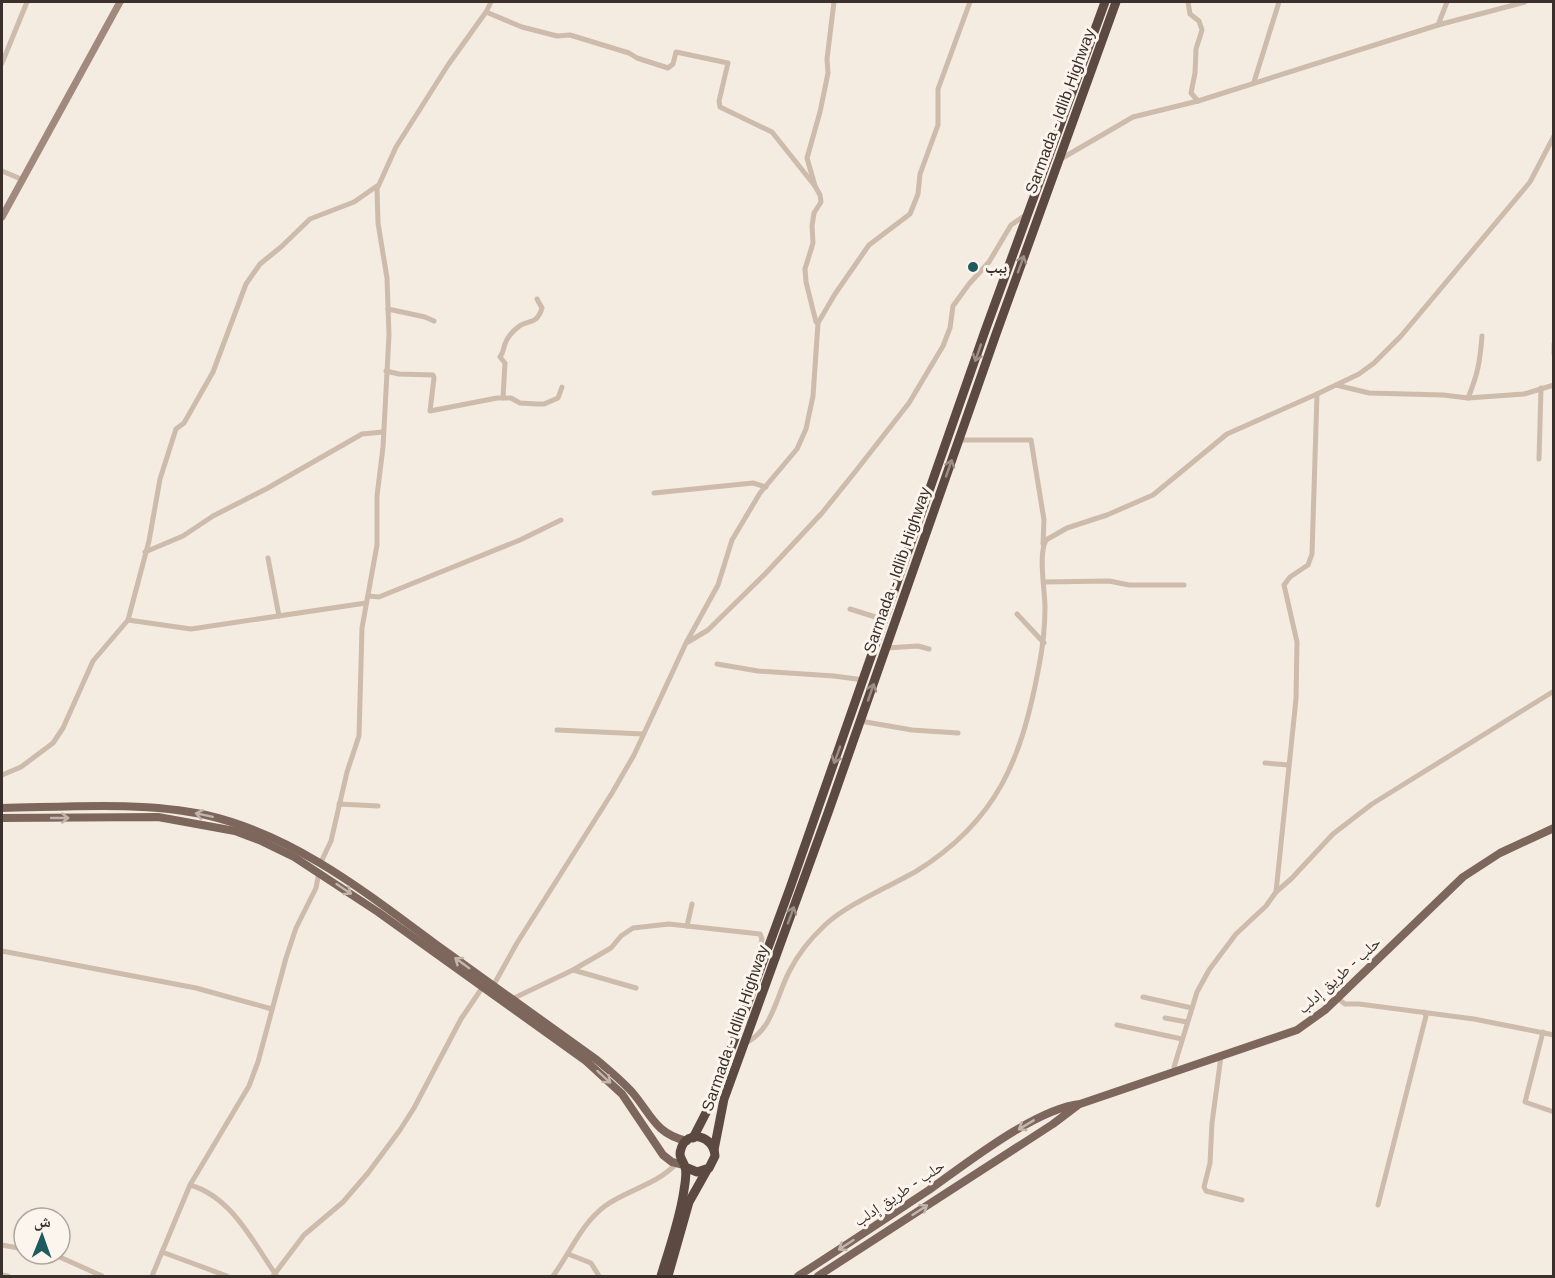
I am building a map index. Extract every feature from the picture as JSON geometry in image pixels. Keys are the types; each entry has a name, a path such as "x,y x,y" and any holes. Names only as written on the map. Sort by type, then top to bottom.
{"highway":[{"name":"Sarmada - Idlib Highway","path":"714,1150 720,1111 1058,161 1105,2"},
{"name":"Sarmada - Idlib Highway","path":"690,1139 711,1103 864,681 1028,213 1116,2"},
{"path":"985,331 996,334"},
{"path":"661,1276 682,1199 680,1152 690,1139 706,1139 714,1150 714,1160 688,1202 668,1276"},
{"path":"682,1165 697,1172 709,1168"},
{"path":"671,1264 674,1276"}],"main road":[{"path":"2,217 120,2"},
{"path":"2,808 169,809 206,815 260,832 321,862 512,999 586,1061 617,1089 663,1155 682,1165"},
{"path":"2,818 159,817 235,831 259,840 319,872 482,988 612,1072 634,1094 659,1128 672,1137 690,1139"},
{"name":"حلب - طريق إدلب","path":"798,1276 1023,1127 1058,1108 1080,1104 1297,1030 1325,1010 1463,877 1500,853 1554,828"},
{"name":"حلب - طريق إدلب","path":"818,1276 1053,1124 1080,1104"}],"street":[{"path":"2,63 27,2"},
{"path":"321,862 331,841 339,804 359,736 362,628 377,545 377,496 389,335 387,278 378,223 377,189 396,147 491,2"},
{"path":"815,186 807,158 827,79 827,52 834,2"},
{"path":"493,986 522,934 634,755 686,643 717,585 732,540 766,487 797,449 806,429 813,396 818,323 869,245 910,214 918,194 920,174 938,125 938,89 970,2"},
{"path":"1188,2 1190,14 1199,21 1202,30 1196,49 1191,93 1198,101"},
{"path":"1254,82 1279,2"},
{"path":"1438,25 1447,2"},
{"path":"1058,161 1134,117 1198,101 1438,25 1525,2"},
{"path":"486,12 522,27 557,36 570,35 668,68 673,64 676,52 728,63 719,101 720,107 772,132 820,195 821,202 814,213 813,243 806,269 806,282 818,323"},
{"path":"1043,546 1046,540 1058,532 1107,515 1153,495 1227,434 1359,374 1374,363 1401,336 1530,182 1554,136"},
{"path":"2,171 21,179"},
{"path":"2,775 21,767 52,743 63,728 93,662 128,621 154,517 160,478 176,429 183,423 213,372 246,284 260,264 310,219 354,202 379,184"},
{"path":"686,643 708,630 766,573 822,513 855,472 909,403 943,346 950,328 953,306 989,262 1011,225 1028,213"},
{"path":"503,398 505,363 500,357 505,344 519,326 535,321 539,316 542,308 537,299"},
{"path":"388,309 434,321"},
{"path":"1468,398 1480,366 1482,336"},
{"path":"1554,344 1554,354"},
{"path":"386,371 399,374 433,375 430,411 497,398 511,398 520,403 544,404 558,398 562,387"},
{"path":"1336,385 1369,393 1468,398 1524,394 1554,386"},
{"path":"1539,459 1541,388"},
{"path":"1276,892 1296,699 1297,642 1284,585 1290,577 1308,565 1312,554 1317,394"},
{"path":"145,552 183,536 213,516 266,489 362,434 383,432"},
{"path":"744,1044 757,1037 770,1021 790,969 803,949 826,924 845,910 917,870 954,845 985,811 1006,780 1019,746 1034,696 1044,644 1043,515 1031,440 958,440"},
{"path":"654,493 753,483 766,487"},
{"path":"128,621 191,629 367,600 520,540 561,520"},
{"path":"268,558 279,616"},
{"path":"1044,582 1109,581 1129,585 1184,585"},
{"path":"850,609 885,620"},
{"path":"1017,614 1044,644"},
{"path":"886,648 918,646 929,650"},
{"path":"717,664 758,671 834,676 864,681"},
{"path":"1175,1072 1174,1066 1197,992 1209,970 1230,942 1333,834 1372,804 1554,691"},
{"path":"860,721 912,730 958,734"},
{"path":"557,730 643,734"},
{"path":"1265,764 1289,765"},
{"path":"339,804 378,806"},
{"path":"152,1276 190,1185 249,1086 296,928 316,888 319,872"},
{"path":"687,926 692,904"},
{"path":"512,999 573,970 611,948 621,936 633,928 658,924 760,934 762,939 759,951 762,963"},
{"path":"2,951 196,988 273,1009"},
{"path":"573,970 636,988"},
{"path":"190,1185 208,1192 229,1208 274,1276 304,1235 343,1202 400,1130 461,1019 482,988"},
{"path":"1143,997 1192,1008"},
{"path":"1337,998 1345,1004 1424,1012 1511,1025 1554,1035"},
{"path":"1378,1204 1426,1016 1424,1012"},
{"path":"1165,1018 1187,1022"},
{"path":"1117,1025 1182,1039"},
{"path":"1543,1032 1525,1102 1554,1112"},
{"path":"1221,1056 1212,1124 1210,1163 1204,1187 1206,1191 1242,1200"},
{"path":"554,1276 583,1228 598,1211 682,1165"},
{"path":"162,1252 227,1276"},
{"path":"568,1254 591,1263 599,1276"},
{"path":"72,1263 102,1276"},
{"path":"2,1275 8,1276"}],"place":[{"name":"ببب","path":"973,267"}]}
